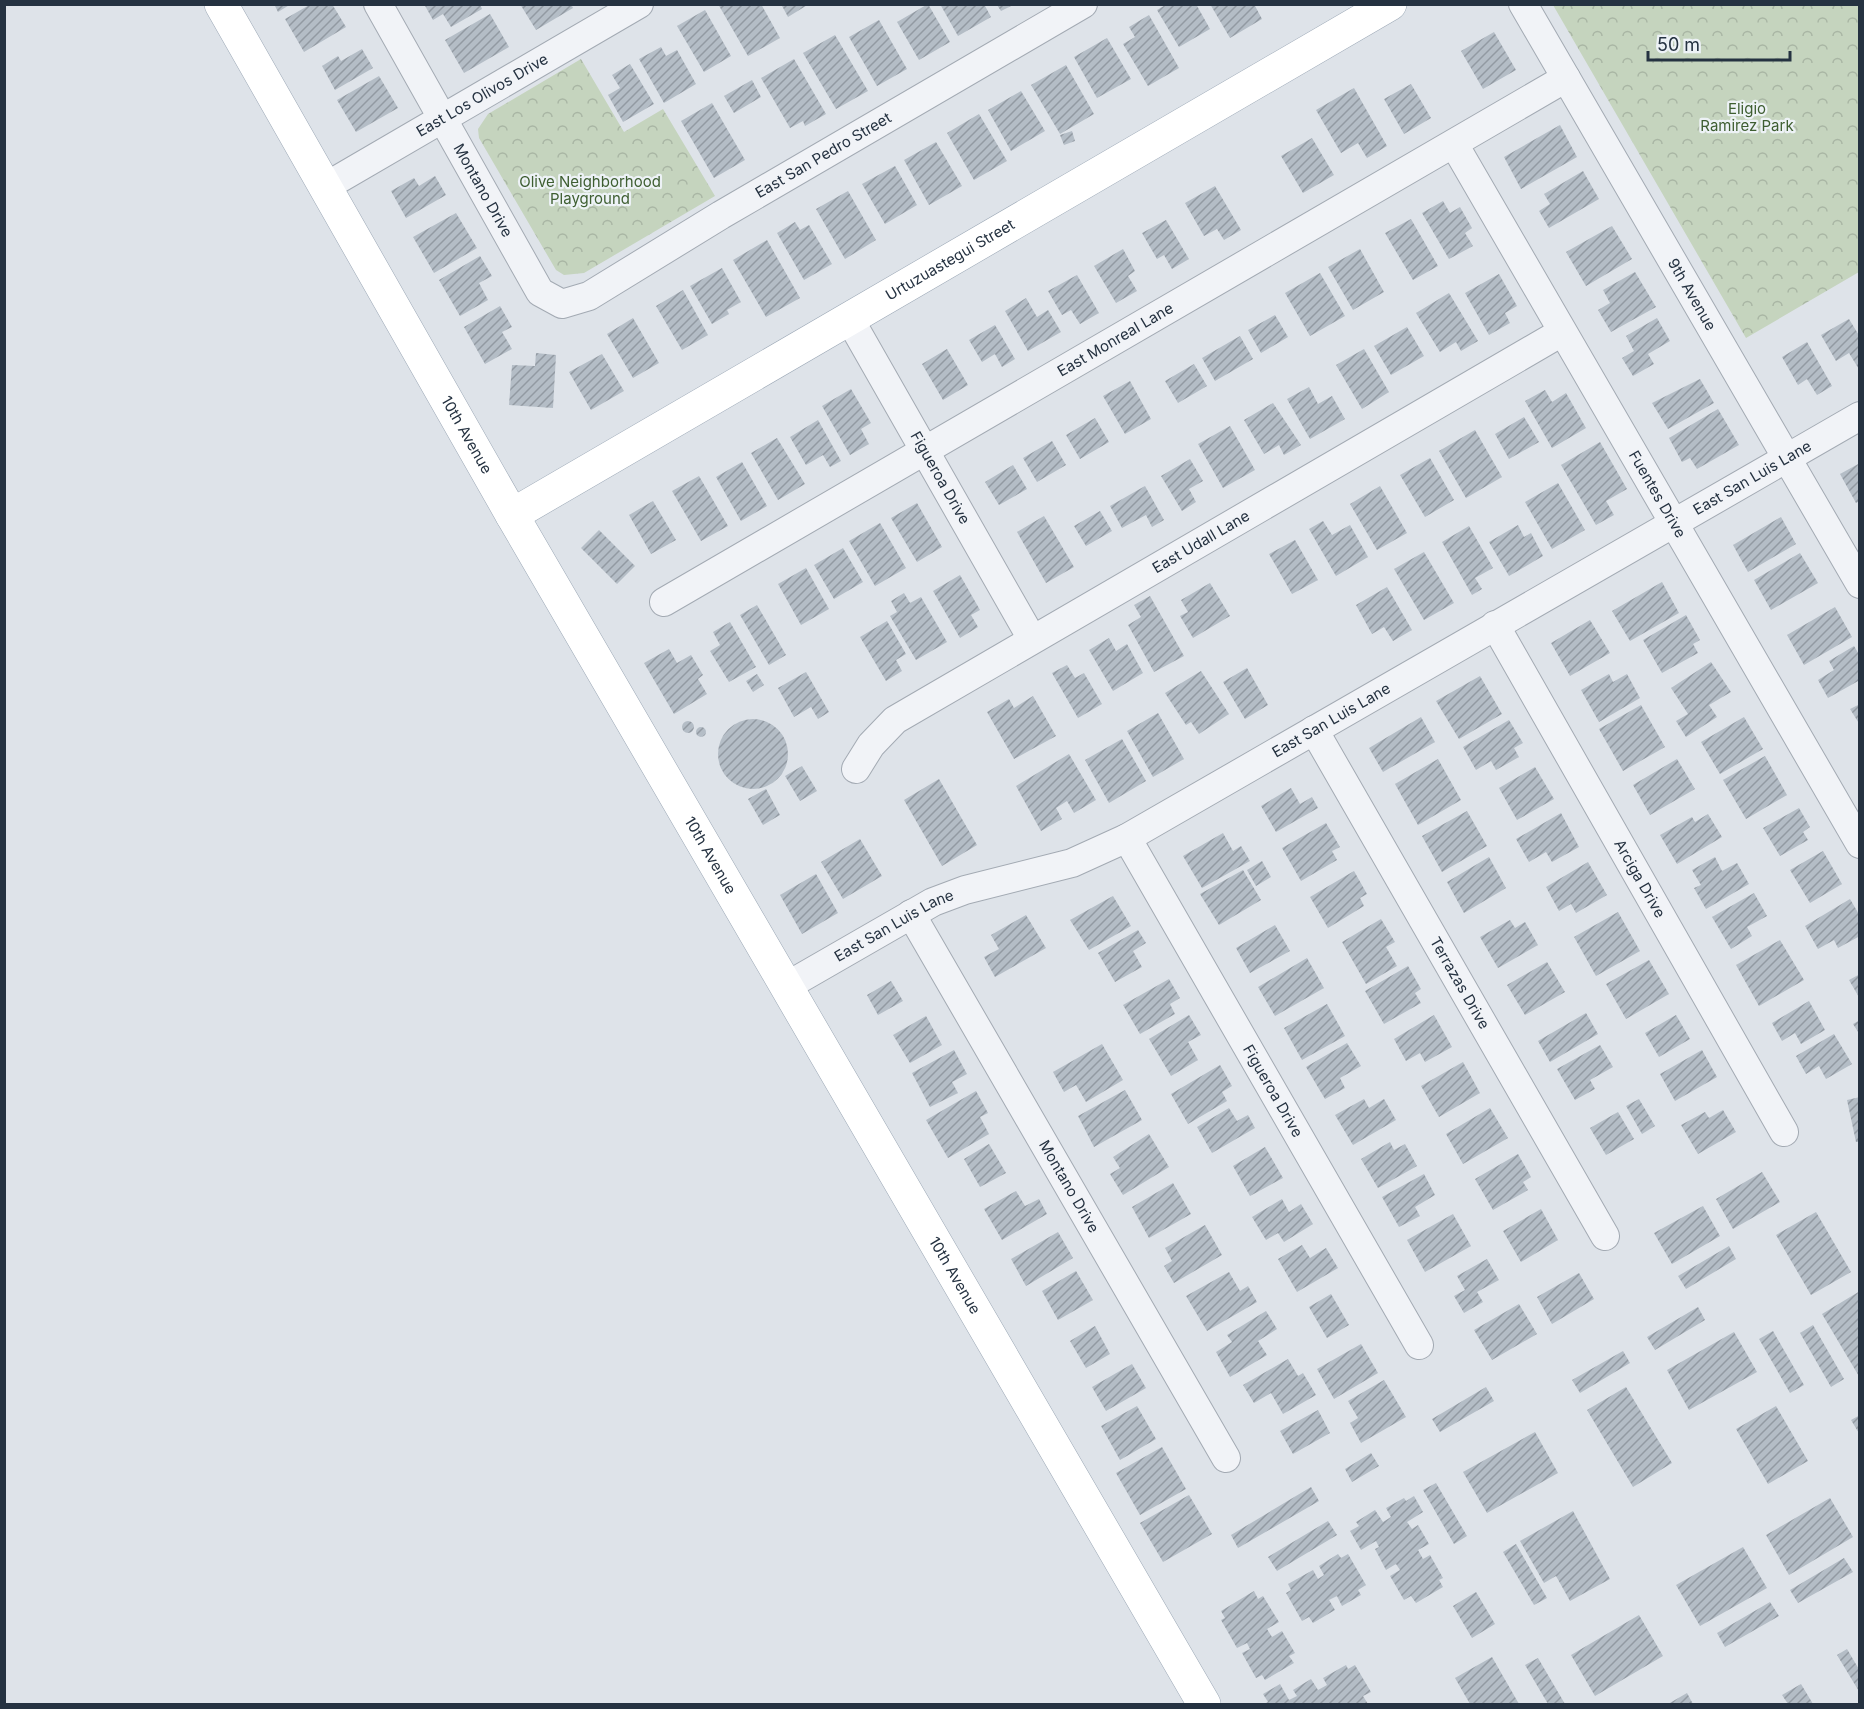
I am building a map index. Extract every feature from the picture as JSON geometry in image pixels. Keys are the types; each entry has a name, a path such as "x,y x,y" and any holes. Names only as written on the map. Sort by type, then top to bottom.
{"main road":[{"name":"10th Avenue","path":"221,4 512,515 1204,1704"},
{"name":"Urtuzuastegui Street","path":"512,515 1390,4"}],"street":[{"name":"Montano Drive","path":"378,4 540,292 562,304"},
{"name":"East San Pedro Street","path":"562,304 589,296 1083,4"},
{"name":"9th Avenue","path":"1523,4 1860,584"},
{"name":"East Los Olivos Drive","path":"325,187 632,6"},
{"name":"East Monreal Lane","path":"664,602 926,453 1566,78"},
{"name":"Fuentes Drive","path":"1454,144 1860,844"},
{"name":"Figueroa Drive","path":"849,318 1032,639"},
{"name":"East Udall Lane","path":"856,769 871,745 895,720 1562,332"},
{"name":"East San Luis Lane","path":"787,986 933,902 965,890 1072,863 1127,838 1860,416"},
{"name":"Arciga Drive","path":"1495,625 1784,1132"},
{"name":"Terrazas Drive","path":"1314,730 1605,1236"},
{"name":"Figueroa Drive","path":"1127,838 1419,1345"},
{"name":"Montano Drive","path":"911,914 1226,1458"}],"green space":[{"name":"Eligio Ramirez Park","path":"1553,5 1859,5 1859,272 1746,338"},
{"name":"Olive Neighborhood Playground","path":"581,59 624,132 663,109 715,196 584,273 564,275 556,270 479,138 478,129 488,114"}],"building":[{"path":"274,4 291,4 278,12"},
{"path":"311,4 332,4 346,27 304,52 285,19"},
{"path":"424,4 480,4 482,9 451,27 443,14 433,20"},
{"path":"520,4 571,4 573,8 536,30"},
{"path":"718,4 761,4 780,38 748,56"},
{"path":"781,4 809,4 788,17"},
{"path":"928,4 950,42 919,60 897,22"},
{"path":"940,4 984,4 991,17 958,36"},
{"path":"1167,4 1196,4 1210,29 1179,47 1157,10"},
{"path":"1210,4 1254,4 1262,19 1230,38"},
{"path":"997,5 1013,5 1001,11"},
{"path":"705,10 731,56 704,72 677,26"},
{"path":"490,14 509,47 464,73 445,40"},
{"path":"1149,15 1179,68 1148,86 1123,44 1135,37 1129,27"},
{"path":"879,20 907,69 877,86 849,37"},
{"path":"1494,32 1516,70 1483,89 1461,51"},
{"path":"835,35 868,91 836,109 803,53"},
{"path":"1107,38 1131,79 1097,98 1074,57"},
{"path":"661,47 666,56 677,50 696,84 664,103 639,59"},
{"path":"362,49 373,68 335,90 322,66 338,56 341,61"},
{"path":"794,59 826,114 805,126 803,121 790,128 761,78"},
{"path":"630,64 654,104 623,122 608,95 620,88 612,75"},
{"path":"1066,65 1094,114 1060,134 1031,85"},
{"path":"379,76 398,108 356,132 337,100"},
{"path":"752,80 761,97 734,113 724,96"},
{"path":"1411,84 1431,118 1404,134 1384,99"},
{"path":"1354,88 1387,146 1367,158 1358,143 1341,153 1316,110"},
{"path":"1021,91 1045,131 1011,151 988,110"},
{"path":"712,103 745,160 714,178 681,121"},
{"path":"979,114 1007,161 974,180 947,133"},
{"path":"1560,125 1577,157 1521,189 1504,157"},
{"path":"1072,131 1075,141 1064,145 1060,135"},
{"path":"1312,138 1334,175 1303,193 1281,156"},
{"path":"936,142 962,186 929,205 904,160"},
{"path":"895,166 917,205 885,224 862,184"},
{"path":"1583,171 1599,199 1549,228 1539,211 1550,204 1544,194"},
{"path":"435,176 446,195 406,218 391,191 414,178 419,186"},
{"path":"1215,186 1241,230 1224,240 1217,229 1204,236 1185,203"},
{"path":"848,191 876,240 845,259 816,209"},
{"path":"1443,201 1450,213 1460,207 1472,228 1465,233 1473,246 1449,259 1422,213"},
{"path":"456,213 477,248 434,273 413,237"},
{"path":"1411,219 1438,266 1413,280 1385,233"},
{"path":"1166,220 1189,259 1172,269 1164,255 1157,259 1142,233"},
{"path":"795,222 800,230 809,225 832,264 804,280 777,233"},
{"path":"1612,226 1632,259 1586,286 1566,252"},
{"path":"767,240 800,298 766,317 733,260"},
{"path":"1123,249 1135,271 1128,276 1137,291 1116,303 1094,266"},
{"path":"1360,249 1384,292 1353,310 1328,267"},
{"path":"480,256 492,276 479,283 488,300 460,316 439,280"},
{"path":"722,268 741,302 727,310 729,314 712,324 690,286"},
{"path":"1635,272 1656,307 1611,332 1598,310 1610,303 1603,290"},
{"path":"1320,273 1345,316 1310,336 1285,293"},
{"path":"1499,274 1517,306 1505,313 1510,323 1489,335 1465,293"},
{"path":"1077,275 1099,313 1080,324 1071,310 1062,315 1048,291"},
{"path":"683,290 708,335 682,350 656,306"},
{"path":"1449,293 1478,341 1461,351 1456,342 1440,352 1416,313"},
{"path":"1026,298 1037,317 1048,310 1061,332 1028,351 1005,311"},
{"path":"500,306 512,327 502,332 512,349 485,364 464,327"},
{"path":"1275,315 1288,337 1261,353 1248,330"},
{"path":"633,318 659,363 633,378 607,334"},
{"path":"1657,318 1670,341 1648,354 1654,364 1633,376 1622,358 1634,351 1626,336"},
{"path":"1849,319 1860,337 1860,371 1849,353 1836,361 1821,335"},
{"path":"995,325 1015,359 1002,367 995,354 982,362 969,340"},
{"path":"1407,327 1424,356 1391,375 1374,346"},
{"path":"1240,336 1253,359 1215,381 1202,358"},
{"path":"1807,342 1832,386 1817,395 1807,379 1798,385 1782,357"},
{"path":"947,349 968,385 943,400 922,364"},
{"path":"1364,349 1389,392 1362,409 1336,365"},
{"path":"536,353 556,355 553,408 509,405 512,365 535,366"},
{"path":"602,354 624,391 591,410 569,372"},
{"path":"1194,364 1207,386 1178,403 1165,381"},
{"path":"1700,379 1714,403 1668,429 1652,403"},
{"path":"1130,381 1151,419 1125,434 1103,396"},
{"path":"1309,387 1318,404 1332,396 1345,419 1310,439 1287,399"},
{"path":"851,389 871,423 861,429 869,444 850,455 822,406"},
{"path":"1545,390 1552,402 1566,393 1586,428 1552,448 1525,401"},
{"path":"1273,403 1301,445 1284,455 1279,445 1264,454 1244,420"},
{"path":"1718,409 1739,445 1697,469 1690,458 1682,462 1669,438"},
{"path":"1524,417 1539,442 1509,459 1495,434"},
{"path":"1095,418 1109,442 1080,459 1066,435"},
{"path":"818,420 841,461 830,467 823,455 806,465 790,437"},
{"path":"1230,426 1255,470 1223,488 1198,444"},
{"path":"1475,430 1502,477 1466,498 1439,451"},
{"path":"777,438 805,484 778,500 751,453"},
{"path":"1052,441 1066,465 1037,482 1023,458"},
{"path":"1600,442 1627,489 1606,501 1614,515 1596,525 1561,465"},
{"path":"1430,458 1454,500 1425,517 1400,475"},
{"path":"1190,459 1203,481 1189,489 1196,502 1182,511 1161,476"},
{"path":"742,462 767,506 741,521 716,477"},
{"path":"1860,463 1860,501 1856,503 1840,474"},
{"path":"1013,465 1027,489 999,505 985,482"},
{"path":"699,476 728,526 701,541 672,491"},
{"path":"1558,483 1585,530 1552,549 1525,502"},
{"path":"1145,486 1164,520 1152,527 1146,515 1122,528 1110,506"},
{"path":"1380,486 1407,533 1377,550 1350,504"},
{"path":"653,501 676,540 651,554 629,515"},
{"path":"917,503 942,547 917,562 891,518"},
{"path":"1100,511 1112,531 1086,546 1074,526"},
{"path":"1044,516 1074,567 1046,583 1017,532"},
{"path":"1781,517 1796,544 1748,572 1733,545"},
{"path":"1323,521 1332,535 1350,525 1368,557 1336,576 1309,529"},
{"path":"880,523 906,568 875,586 849,541"},
{"path":"1518,525 1524,537 1531,533 1543,556 1509,576 1489,542"},
{"path":"1469,526 1493,568 1475,578 1482,589 1472,595 1442,542"},
{"path":"599,530 635,566 617,584 581,548"},
{"path":"1295,540 1318,580 1292,594 1269,554"},
{"path":"843,548 863,582 834,599 814,565"},
{"path":"1424,552 1454,603 1424,620 1394,569"},
{"path":"1800,553 1818,583 1771,610 1754,580"},
{"path":"806,568 829,609 801,625 778,584"},
{"path":"960,575 980,610 971,615 978,627 960,638 933,591"},
{"path":"1662,582 1679,613 1630,641 1612,611"},
{"path":"1210,583 1230,616 1193,638 1180,616 1188,612 1181,600"},
{"path":"1387,587 1412,630 1393,641 1384,627 1372,634 1356,605"},
{"path":"904,593 910,603 921,597 947,642 916,660 890,616 897,612 891,601"},
{"path":"1150,596 1184,656 1154,672 1128,625 1141,617 1134,605"},
{"path":"757,605 786,655 769,665 740,615"},
{"path":"1835,607 1852,637 1804,665 1787,635"},
{"path":"1686,615 1700,640 1693,644 1698,653 1662,673 1643,640"},
{"path":"1590,620 1610,653 1570,676 1551,643"},
{"path":"887,621 906,654 896,660 902,671 886,681 860,637"},
{"path":"730,622 756,667 729,682 710,651 720,645 713,632"},
{"path":"1109,638 1116,651 1127,644 1143,673 1113,691 1089,650"},
{"path":"1854,646 1860,656 1860,680 1828,698 1818,680 1834,670 1829,661"},
{"path":"669,649 677,663 691,655 703,675 698,679 707,694 674,714 644,663"},
{"path":"1711,662 1731,692 1709,705 1717,717 1686,737 1676,721 1688,714 1671,688"},
{"path":"1067,665 1075,678 1084,673 1102,704 1078,718 1052,673"},
{"path":"1247,668 1268,705 1245,719 1223,682"},
{"path":"1201,671 1229,714 1199,734 1191,722 1186,725 1165,693"},
{"path":"806,672 829,712 818,719 811,707 794,717 778,688"},
{"path":"757,674 764,685 753,692 746,681"},
{"path":"1609,674 1613,682 1627,674 1640,698 1599,722 1581,690"},
{"path":"1480,676 1502,714 1459,739 1436,701"},
{"path":"1033,696 1056,736 1014,759 987,712 1009,699 1014,708"},
{"path":"1860,704 1860,725 1850,709"},
{"path":"1641,705 1665,747 1623,771 1599,729"},
{"path":"1158,713 1184,759 1153,777 1127,731"},
{"path":"1421,717 1435,742 1383,772 1369,748"},
{"path":"1744,717 1763,749 1720,774 1701,742"},
{"path":"753,719 772,725 782,735 788,754 782,773 772,783 753,789 734,783 724,773 718,754 724,735 734,725"},
{"path":"1509,720 1523,743 1514,748 1519,757 1496,770 1491,761 1476,770 1463,747"},
{"path":"690,721 693,722 693,732 686,733 683,732 682,725 683,722"},
{"path":"701,727 706,732 701,737 696,732"},
{"path":"1122,739 1146,781 1109,803 1085,760"},
{"path":"1069,754 1096,800 1074,813 1067,801 1056,808 1062,819 1041,831 1016,786"},
{"path":"1765,756 1787,795 1746,819 1723,780"},
{"path":"1438,759 1461,800 1418,825 1395,784"},
{"path":"1677,759 1695,789 1650,815 1633,785"},
{"path":"802,766 817,791 800,801 785,776"},
{"path":"1535,767 1554,799 1517,820 1499,788"},
{"path":"939,779 977,845 942,866 904,800"},
{"path":"1291,788 1300,804 1312,797 1318,808 1276,832 1261,806"},
{"path":"766,789 780,815 763,825 748,799"},
{"path":"1799,808 1810,827 1803,832 1808,840 1780,856 1763,828"},
{"path":"1467,811 1487,846 1442,872 1422,836"},
{"path":"1561,813 1579,847 1552,862 1546,852 1529,862 1516,839"},
{"path":"1708,814 1722,837 1677,864 1660,835 1692,817 1695,822"},
{"path":"1326,823 1340,847 1332,851 1337,860 1301,881 1282,848"},
{"path":"1223,833 1233,851 1241,846 1250,861 1202,888 1183,856"},
{"path":"860,839 882,876 843,899 821,862"},
{"path":"1823,851 1842,884 1810,903 1790,870"},
{"path":"1489,857 1506,888 1464,913 1447,882"},
{"path":"1715,857 1722,871 1737,863 1749,884 1706,909 1694,888 1701,885 1692,870"},
{"path":"1262,861 1271,877 1256,886 1247,870"},
{"path":"1588,862 1607,895 1576,913 1571,904 1559,911 1546,887"},
{"path":"1243,870 1261,900 1219,925 1200,894"},
{"path":"1354,871 1367,894 1360,898 1364,906 1328,928 1310,897"},
{"path":"816,874 838,913 802,934 780,895"},
{"path":"1754,893 1767,916 1747,927 1752,936 1731,949 1712,917"},
{"path":"1113,896 1131,926 1089,950 1070,920"},
{"path":"1850,899 1860,916 1860,936 1838,948 1834,940 1818,949 1805,926"},
{"path":"1618,912 1640,951 1596,976 1574,937"},
{"path":"1026,915 1046,948 995,977 984,957 999,949 991,935"},
{"path":"1381,919 1395,942 1386,947 1397,966 1366,984 1342,942"},
{"path":"1510,920 1515,928 1525,922 1538,945 1498,968 1480,937"},
{"path":"1275,925 1290,951 1250,973 1236,948"},
{"path":"1138,930 1146,943 1133,951 1142,967 1115,982 1098,953"},
{"path":"1780,940 1804,980 1759,1006 1736,965"},
{"path":"1307,958 1324,988 1275,1016 1258,987"},
{"path":"1649,960 1669,994 1626,1019 1606,984"},
{"path":"1547,962 1565,992 1525,1015 1507,985"},
{"path":"1408,966 1421,989 1415,993 1421,1003 1384,1024 1365,991"},
{"path":"1860,974 1860,999 1849,980"},
{"path":"1169,979 1180,998 1170,1004 1175,1014 1140,1034 1123,1005"},
{"path":"891,981 903,1001 878,1015 867,995"},
{"path":"1809,1001 1825,1030 1801,1044 1795,1033 1782,1041 1772,1023"},
{"path":"1327,1004 1345,1036 1302,1060 1284,1028"},
{"path":"1586,1013 1598,1034 1550,1062 1538,1041"},
{"path":"1189,1015 1201,1035 1188,1042 1198,1060 1171,1076 1149,1039"},
{"path":"1434,1015 1452,1047 1425,1062 1420,1053 1406,1061 1394,1039"},
{"path":"1676,1015 1690,1039 1659,1057 1645,1033"},
{"path":"926,1016 942,1045 910,1063 893,1035"},
{"path":"1860,1020 1860,1035 1853,1024"},
{"path":"1834,1034 1852,1064 1826,1079 1819,1066 1806,1074 1796,1056"},
{"path":"1347,1043 1361,1066 1340,1078 1345,1088 1325,1099 1306,1067"},
{"path":"1102,1044 1123,1080 1086,1102 1076,1085 1064,1092 1053,1072"},
{"path":"1600,1045 1613,1067 1590,1080 1595,1089 1575,1100 1557,1069"},
{"path":"954,1050 967,1074 952,1082 958,1093 930,1107 912,1073"},
{"path":"1702,1050 1717,1077 1675,1101 1660,1074"},
{"path":"1463,1062 1480,1093 1439,1117 1421,1086"},
{"path":"1220,1065 1232,1086 1222,1092 1227,1101 1188,1124 1171,1094"},
{"path":"1125,1090 1142,1120 1094,1147 1078,1116"},
{"path":"976,1091 988,1113 980,1117 989,1134 948,1158 926,1120"},
{"path":"1860,1097 1860,1142 1856,1142 1847,1100"},
{"path":"1364,1099 1369,1108 1384,1099 1396,1120 1353,1145 1335,1115"},
{"path":"1639,1099 1655,1126 1642,1134 1626,1106"},
{"path":"1229,1108 1237,1121 1248,1115 1255,1128 1212,1153 1197,1127"},
{"path":"1490,1108 1508,1138 1463,1164 1446,1134"},
{"path":"1723,1110 1736,1132 1698,1154 1681,1125 1705,1112 1709,1118"},
{"path":"1618,1112 1634,1139 1606,1155 1590,1128"},
{"path":"1149,1134 1169,1167 1123,1195 1110,1174 1120,1168 1113,1157"},
{"path":"1390,1142 1394,1150 1405,1144 1417,1166 1378,1188 1361,1159"},
{"path":"989,1144 1006,1173 980,1187 964,1159"},
{"path":"1265,1147 1283,1178 1250,1196 1233,1166"},
{"path":"1518,1154 1531,1177 1523,1182 1528,1190 1493,1210 1475,1179"},
{"path":"1762,1172 1780,1202 1733,1229 1716,1199"},
{"path":"1424,1174 1435,1195 1415,1207 1420,1216 1399,1227 1382,1197"},
{"path":"1173,1183 1191,1214 1149,1238 1132,1207"},
{"path":"1016,1191 1025,1206 1039,1199 1047,1214 1002,1240 984,1209"},
{"path":"1282,1199 1289,1212 1301,1204 1313,1224 1284,1242 1278,1233 1266,1240 1252,1217"},
{"path":"1703,1206 1720,1236 1672,1264 1654,1233"},
{"path":"1541,1209 1558,1240 1521,1262 1503,1231"},
{"path":"1816,1212 1851,1272 1811,1295 1776,1235"},
{"path":"1453,1214 1471,1246 1425,1272 1407,1240"},
{"path":"1205,1225 1222,1255 1174,1283 1164,1266 1172,1261 1165,1248"},
{"path":"1058,1232 1073,1258 1026,1286 1011,1259"},
{"path":"1302,1245 1310,1258 1326,1248 1338,1268 1297,1292 1278,1259"},
{"path":"1729,1246 1736,1259 1686,1289 1678,1276"},
{"path":"1487,1259 1499,1280 1477,1292 1483,1302 1464,1313 1454,1296 1465,1290 1457,1276"},
{"path":"1076,1271 1093,1300 1058,1320 1042,1291"},
{"path":"1229,1272 1240,1291 1248,1286 1257,1302 1207,1331 1186,1296"},
{"path":"1579,1273 1594,1299 1552,1324 1537,1297"},
{"path":"1860,1291 1860,1378 1822,1314"},
{"path":"1331,1294 1349,1325 1327,1338 1309,1307"},
{"path":"1519,1304 1537,1334 1492,1360 1474,1330"},
{"path":"1698,1307 1705,1320 1655,1350 1647,1337"},
{"path":"1266,1311 1277,1329 1258,1341 1267,1355 1230,1377 1216,1352 1232,1342 1227,1335"},
{"path":"1813,1325 1844,1379 1831,1387 1800,1333"},
{"path":"1095,1326 1110,1354 1086,1368 1070,1341"},
{"path":"1773,1331 1804,1385 1790,1393 1759,1339"},
{"path":"1734,1332 1757,1372 1689,1410 1667,1370"},
{"path":"1361,1344 1378,1373 1334,1399 1317,1369"},
{"path":"1623,1351 1630,1363 1580,1393 1572,1380"},
{"path":"1288,1359 1298,1376 1303,1373 1316,1395 1283,1414 1271,1393 1254,1403 1243,1385"},
{"path":"1132,1364 1146,1388 1106,1411 1092,1387"},
{"path":"1384,1380 1406,1417 1361,1443 1350,1423 1358,1418 1348,1401"},
{"path":"1486,1387 1494,1401 1440,1432 1432,1419"},
{"path":"1626,1387 1672,1463 1633,1487 1587,1410"},
{"path":"1137,1406 1156,1439 1120,1460 1101,1426"},
{"path":"1776,1406 1808,1461 1768,1484 1736,1429"},
{"path":"1318,1410 1330,1433 1293,1454 1280,1431"},
{"path":"1860,1415 1860,1435 1851,1420"},
{"path":"1535,1432 1558,1473 1487,1513 1463,1472"},
{"path":"1162,1447 1186,1489 1140,1515 1116,1473"},
{"path":"1371,1453 1379,1466 1352,1482 1345,1469"},
{"path":"1436,1483 1467,1536 1454,1544 1423,1490"},
{"path":"1311,1487 1319,1501 1238,1548 1231,1535"},
{"path":"1189,1495 1212,1534 1163,1562 1140,1523"},
{"path":"1414,1496 1423,1512 1407,1522 1412,1529 1418,1525 1429,1544 1418,1550 1423,1559 1430,1555 1443,1578 1439,1580 1443,1587 1416,1603 1411,1596 1404,1600 1390,1576 1400,1570 1396,1564 1386,1570 1375,1549 1379,1547 1376,1541 1361,1550 1350,1531 1359,1526 1356,1522 1375,1510 1383,1522 1391,1517 1386,1508 1404,1498 1406,1501"},
{"path":"1830,1498 1853,1537 1789,1575 1766,1535"},
{"path":"1573,1511 1610,1579 1570,1601 1556,1576 1544,1583 1520,1541"},
{"path":"1328,1521 1337,1535 1277,1571 1268,1557"},
{"path":"1516,1544 1547,1598 1534,1605 1503,1552"},
{"path":"1743,1547 1767,1588 1700,1626 1676,1585"},
{"path":"1338,1554 1341,1558 1348,1554 1366,1585 1358,1590 1361,1595 1342,1606 1337,1596 1329,1600 1335,1610 1313,1623 1309,1617 1302,1621 1286,1593 1291,1590 1288,1584 1313,1570 1318,1579 1324,1575 1319,1566"},
{"path":"1844,1558 1853,1572 1798,1603 1790,1590"},
{"path":"1254,1591 1258,1599 1263,1596 1279,1622 1267,1629 1272,1637 1282,1631 1295,1653 1289,1656 1294,1663 1265,1680 1262,1675 1256,1678 1242,1653 1250,1649 1247,1643 1237,1648 1221,1620 1225,1618 1221,1611"},
{"path":"1476,1592 1495,1624 1472,1638 1453,1606"},
{"path":"1770,1602 1779,1616 1725,1647 1717,1633"},
{"path":"1639,1615 1663,1656 1595,1696 1571,1655"},
{"path":"1847,1649 1860,1671 1860,1693 1837,1655"},
{"path":"1492,1657 1519,1704 1470,1704 1455,1678"},
{"path":"1538,1658 1565,1704 1548,1704 1525,1665"},
{"path":"1346,1665 1348,1669 1355,1665 1371,1692 1363,1696 1368,1704 1264,1704 1268,1702 1263,1694 1280,1684 1289,1700 1297,1696 1293,1690 1311,1679 1318,1690 1327,1685 1323,1678"},
{"path":"1801,1684 1813,1704 1788,1704 1782,1695"},
{"path":"1687,1693 1693,1704 1668,1704"}]}
